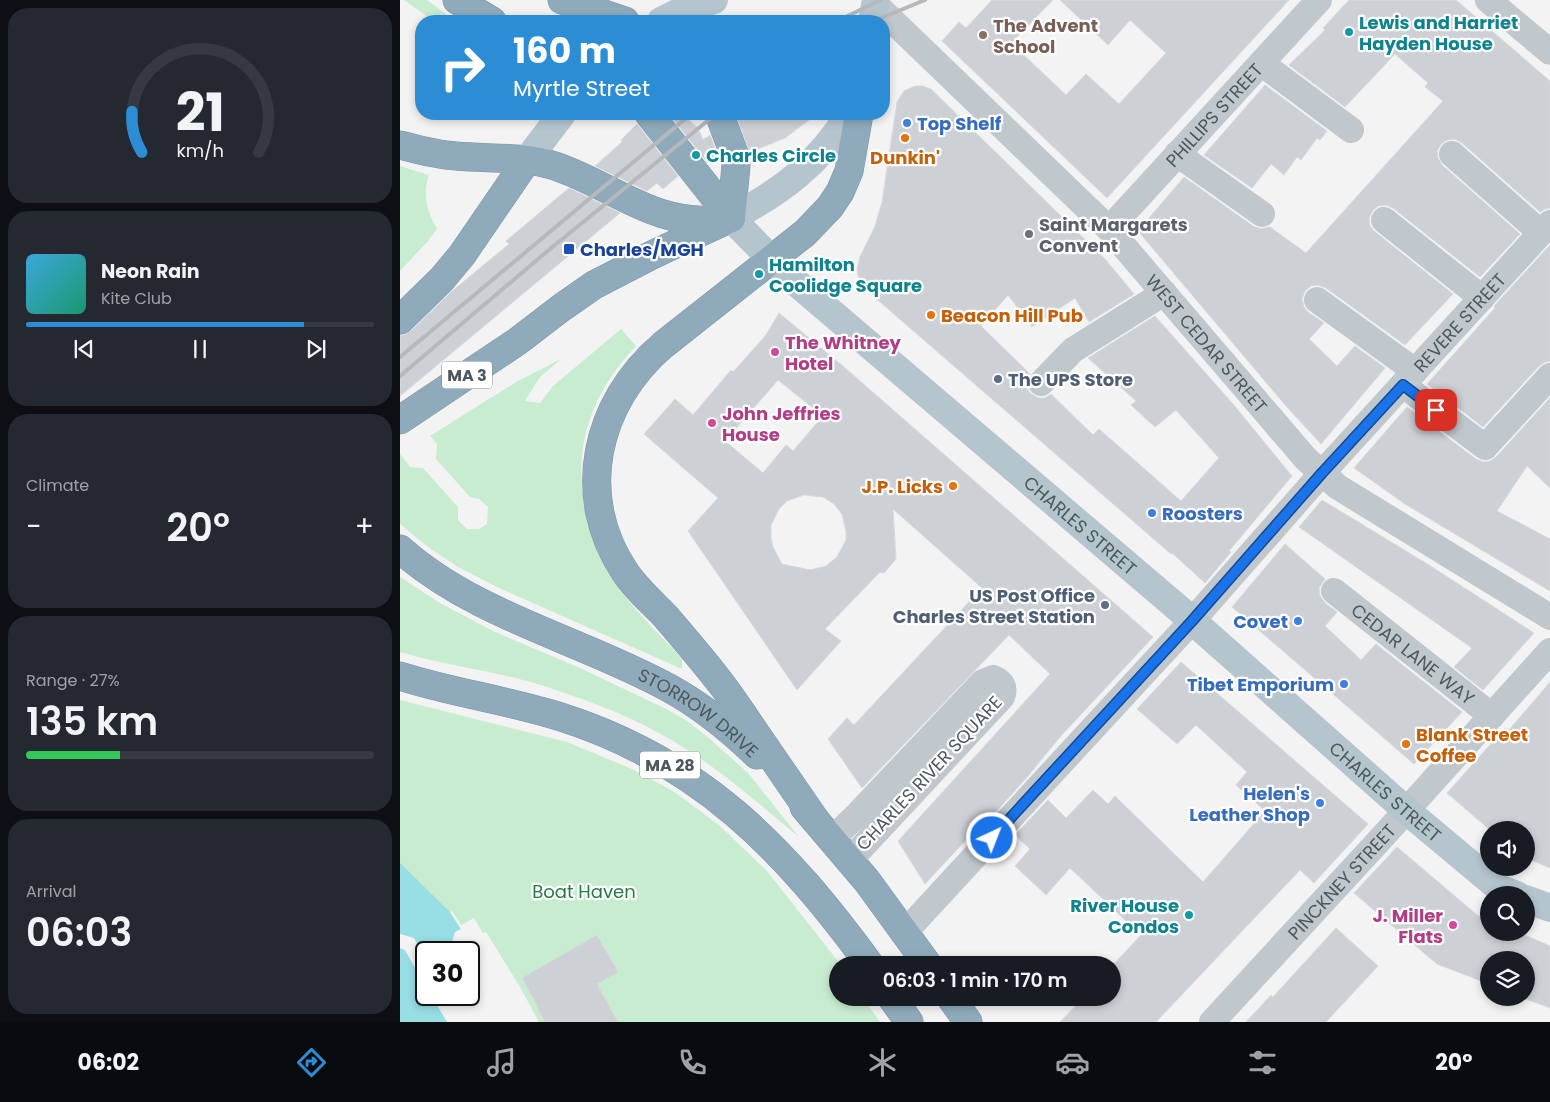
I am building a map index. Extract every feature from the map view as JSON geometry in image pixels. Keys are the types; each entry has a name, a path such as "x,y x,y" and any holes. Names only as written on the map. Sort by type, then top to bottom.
{"highway":[{"path":"457,0 482,15"},
{"path":"562,0 607,15"},
{"path":"654,120 731,218"},
{"path":"720,120 733,150 736,166 731,218"},
{"path":"824,830 720,683 626,573 606,534 597,492 598,465 604,433 616,400 641,365 663,345 817,223 830,207 850,171 858,120"},
{"path":"400,145 456,156 527,160 546,163 566,170 646,209 674,218 702,222 731,218"},
{"path":"400,320 442,279 462,255 527,160"},
{"name":"MA 3","path":"400,420 511,346 571,300 594,285 731,218"},
{"name":"STORROW DRIVE","path":"400,549 433,576 477,601 654,680 696,704 725,725 788,787 850,860 922,956"},
{"name":"MA 28","path":"400,676 562,717 613,736 673,767 724,804 779,853 812,889 863,956"},
{"path":"898,1006 909,1022"},
{"path":"956,1006 968,1022"}],"main road":[{"path":"674,15 714,0"},
{"path":"527,160 557,120"},
{"path":"731,218 775,193 799,175 824,149 845,120"},
{"name":"CHARLES STREET","path":"731,218 771,259 1192,621 1407,811 1497,886"},
{"path":"1535,902 1550,908"}],"street":[{"name":"PHILLIPS STREET","path":"1109,229 1318,0"},
{"path":"1488,0 1550,52"},
{"name":"WEST CEDAR STREET","path":"874,6 883,15"},
{"name":"WEST CEDAR STREET","path":"890,21 1109,229 1306,459 1338,487 1550,617"},
{"path":"1261,63 1350,130"},
{"path":"1177,154 1262,214"},
{"path":"1452,154 1546,228"},
{"path":"1384,220 1482,298"},
{"name":"REVERE STREET","path":"905,932 1192,621 1322,473 1546,228"},
{"path":"1041,383 1073,350 1164,293"},
{"path":"1317,300 1409,378 1486,447 1550,376"},
{"name":"CEDAR LANE WAY","path":"1334,591 1492,716"},
{"name":"PINCKNEY STREET","path":"1212,1022 1407,811 1550,651"},
{"name":"CHARLES RIVER SQUARE","path":"824,830 858,814 983,682 993,678 998,680 1005,690 1002,697 850,860"}],"green space":[{"path":"404,0 427,0 447,15 425,15"},
{"path":"400,166 429,175 426,189 427,203 437,229 400,271"},
{"path":"621,329 636,346 605,386 594,408 582,453 581,477 584,501 595,545 608,573 634,607 682,659 682,669 499,588 458,567 428,547 400,524 400,454 410,467 423,468 458,507 458,520 467,529 479,529 487,524 488,507 479,499 470,497 436,459 437,444 430,436 516,382 561,359 540,377 525,401 540,403 553,386"},
{"path":"400,577 440,603 495,632 580,668 686,720 748,773 799,837 732,782 696,756 659,733 631,719 588,701 544,686 400,652"},
{"name":"Boat Haven","path":"400,700 567,742 632,769 673,791 719,825 767,871 834,956 829,956 829,1006 869,1006 880,1022 400,1022"}],"water":[{"path":"400,863 450,912 471,941 415,941 415,1006 480,1006 480,953 536,1022 400,1022"}],"pier":[{"path":"452,911 461,925 474,918 483,933 486,932 539,1022 447,1022 438,1006 480,1006 480,941 452,941 455,932 461,929 450,912"},
{"path":"400,934 414,938 416,941 415,968 405,950 400,948"}],"building":[{"path":"992,0 1053,0 1011,43 1066,95 1086,74 1119,104 1166,53 1130,20 1108,45 1060,0 1289,0 1107,198 942,41 959,22 966,28"},
{"path":"1349,0 1456,0 1550,81 1550,208 1540,212 1462,143 1455,139 1447,140 1441,144 1437,151 1442,165 1520,234 1480,277 1393,208 1386,205 1378,206 1373,210 1369,218 1370,226 1374,231 1453,294 1405,345 1326,288 1318,285 1311,286 1305,291 1302,299 1304,307 1324,323 1309,339 1337,366 1355,346 1385,368 1321,444 1286,406 1138,231 1184,177 1253,226 1261,229 1270,227 1306,253 1443,101 1425,87 1428,83 1395,54 1345,107 1289,65 1325,30 1323,28"},
{"path":"1265,85 1327,131 1320,140 1317,138 1301,160 1297,157 1284,175 1271,164 1252,188 1204,155"},
{"path":"915,86 931,89 1106,260 1134,294 1089,322 1075,298 1032,327 1008,295 981,326 1030,374 1026,380 1026,387 1030,393 1038,398 1045,398 1051,394 1093,435 1099,429 1181,501 1219,458 1176,410 1155,427 1131,405 1136,401 1088,358 1155,316 1233,404 1292,476 1229,551 1231,552 1205,583 873,296 873,291 859,280 857,269 860,257 875,226 882,202 897,102 904,91"},
{"path":"674,120 689,120 698,128 703,140 710,135 720,160 707,162"},
{"path":"738,120 809,120 785,138 750,152"},
{"path":"637,124 678,176 663,189 657,183 647,191 595,166 622,142 621,140"},
{"path":"569,188 620,213 400,396 400,335 411,331 451,292 509,244 506,241"},
{"path":"1550,245 1550,361 1539,366 1483,427 1427,384 1495,308 1494,306"},
{"path":"779,313 844,367 1153,637 1060,737 993,815 991,813 925,884 898,841 1050,674 1009,635 862,788 828,739 847,718 854,725 982,588 893,509 896,559 884,573 880,572 825,629 841,641 797,690 688,531 718,498 644,434 675,399 693,415 731,370 733,372 766,335","holes":["778,380 823,416 793,451 786,445 763,473 725,441","804,495 823,497 834,504 842,514 846,531 846,540 837,557 826,566 810,570 782,564 773,547 771,538 771,525 779,509 787,501"]},
{"path":"1550,398 1550,488 1527,466 1497,511 1550,539 1550,591 1405,504 1354,468 1407,407 1476,459 1483,462 1490,461 1496,457"},
{"path":"1322,500 1429,565 1534,633 1483,690 1454,667 1472,648 1299,527"},
{"path":"1285,544 1325,579 1319,588 1320,596 1325,603 1337,612 1325,626 1361,660 1376,644 1462,712 1414,764 1232,607"},
{"name":"River House Condos","path":"1181,662 1368,824 1314,883 1300,870 1156,1022 1060,1022 1075,1006 1121,1006 1121,956 1141,935 1070,868 1046,895 1015,866 1030,849 1015,835 1048,800 1066,818 1093,790 1108,804 1115,796 1203,882 1265,811 1236,785 1247,772 1196,725 1177,744 1137,709"},
{"path":"1550,682 1550,868 1535,862 1535,821 1480,821 1447,793 1505,728 1509,730"},
{"path":"1397,847 1480,916 1480,941 1535,941 1535,939 1550,946 1550,1008 1535,1002 1535,951 1480,951 1480,981 1437,964 1354,893"},
{"path":"1336,928 1378,966 1326,1022 1246,1022 1271,995 1273,997"},
{"path":"597,935 618,972 597,984 618,1022 545,1022 522,978"}],"railway":[{"path":"850,15 881,0"},
{"path":"889,15 925,0"},
{"path":"400,357 684,120"},
{"path":"400,376 550,249 709,120"}],"place":[{"name":"Lewis and Harriet Hayden House","path":"1349,32"},
{"name":"The Advent School","path":"983,35"},
{"name":"Top Shelf","path":"907,123"},
{"name":"Dunkin'","path":"905,138"},
{"name":"Charles Circle","path":"696,155"},
{"name":"Saint Margarets Convent","path":"1029,234"},
{"name":"Charles/MGH","path":"569,249"},
{"name":"Hamilton Coolidge Square","path":"759,274"},
{"name":"Beacon Hill Pub","path":"931,315"},
{"name":"The Whitney Hotel","path":"775,352"},
{"name":"The UPS Store","path":"998,379"},
{"name":"John Jeffries House","path":"712,423"},
{"name":"J.P. Licks","path":"953,486"},
{"name":"Roosters","path":"1152,513"},
{"name":"US Post Office Charles Street Station","path":"1105,605"},
{"name":"Covet","path":"1298,621"},
{"name":"Tibet Emporium","path":"1344,684"},
{"name":"Blank Street Coffee","path":"1406,744"},
{"name":"Helen's Leather Shop","path":"1320,803"},
{"name":"River House Condos","path":"1189,915"},
{"name":"J. Miller Flats","path":"1453,925"}],"route":[{"path":"992,838 1192,621 1322,473 1403,385 1436,410"}]}
